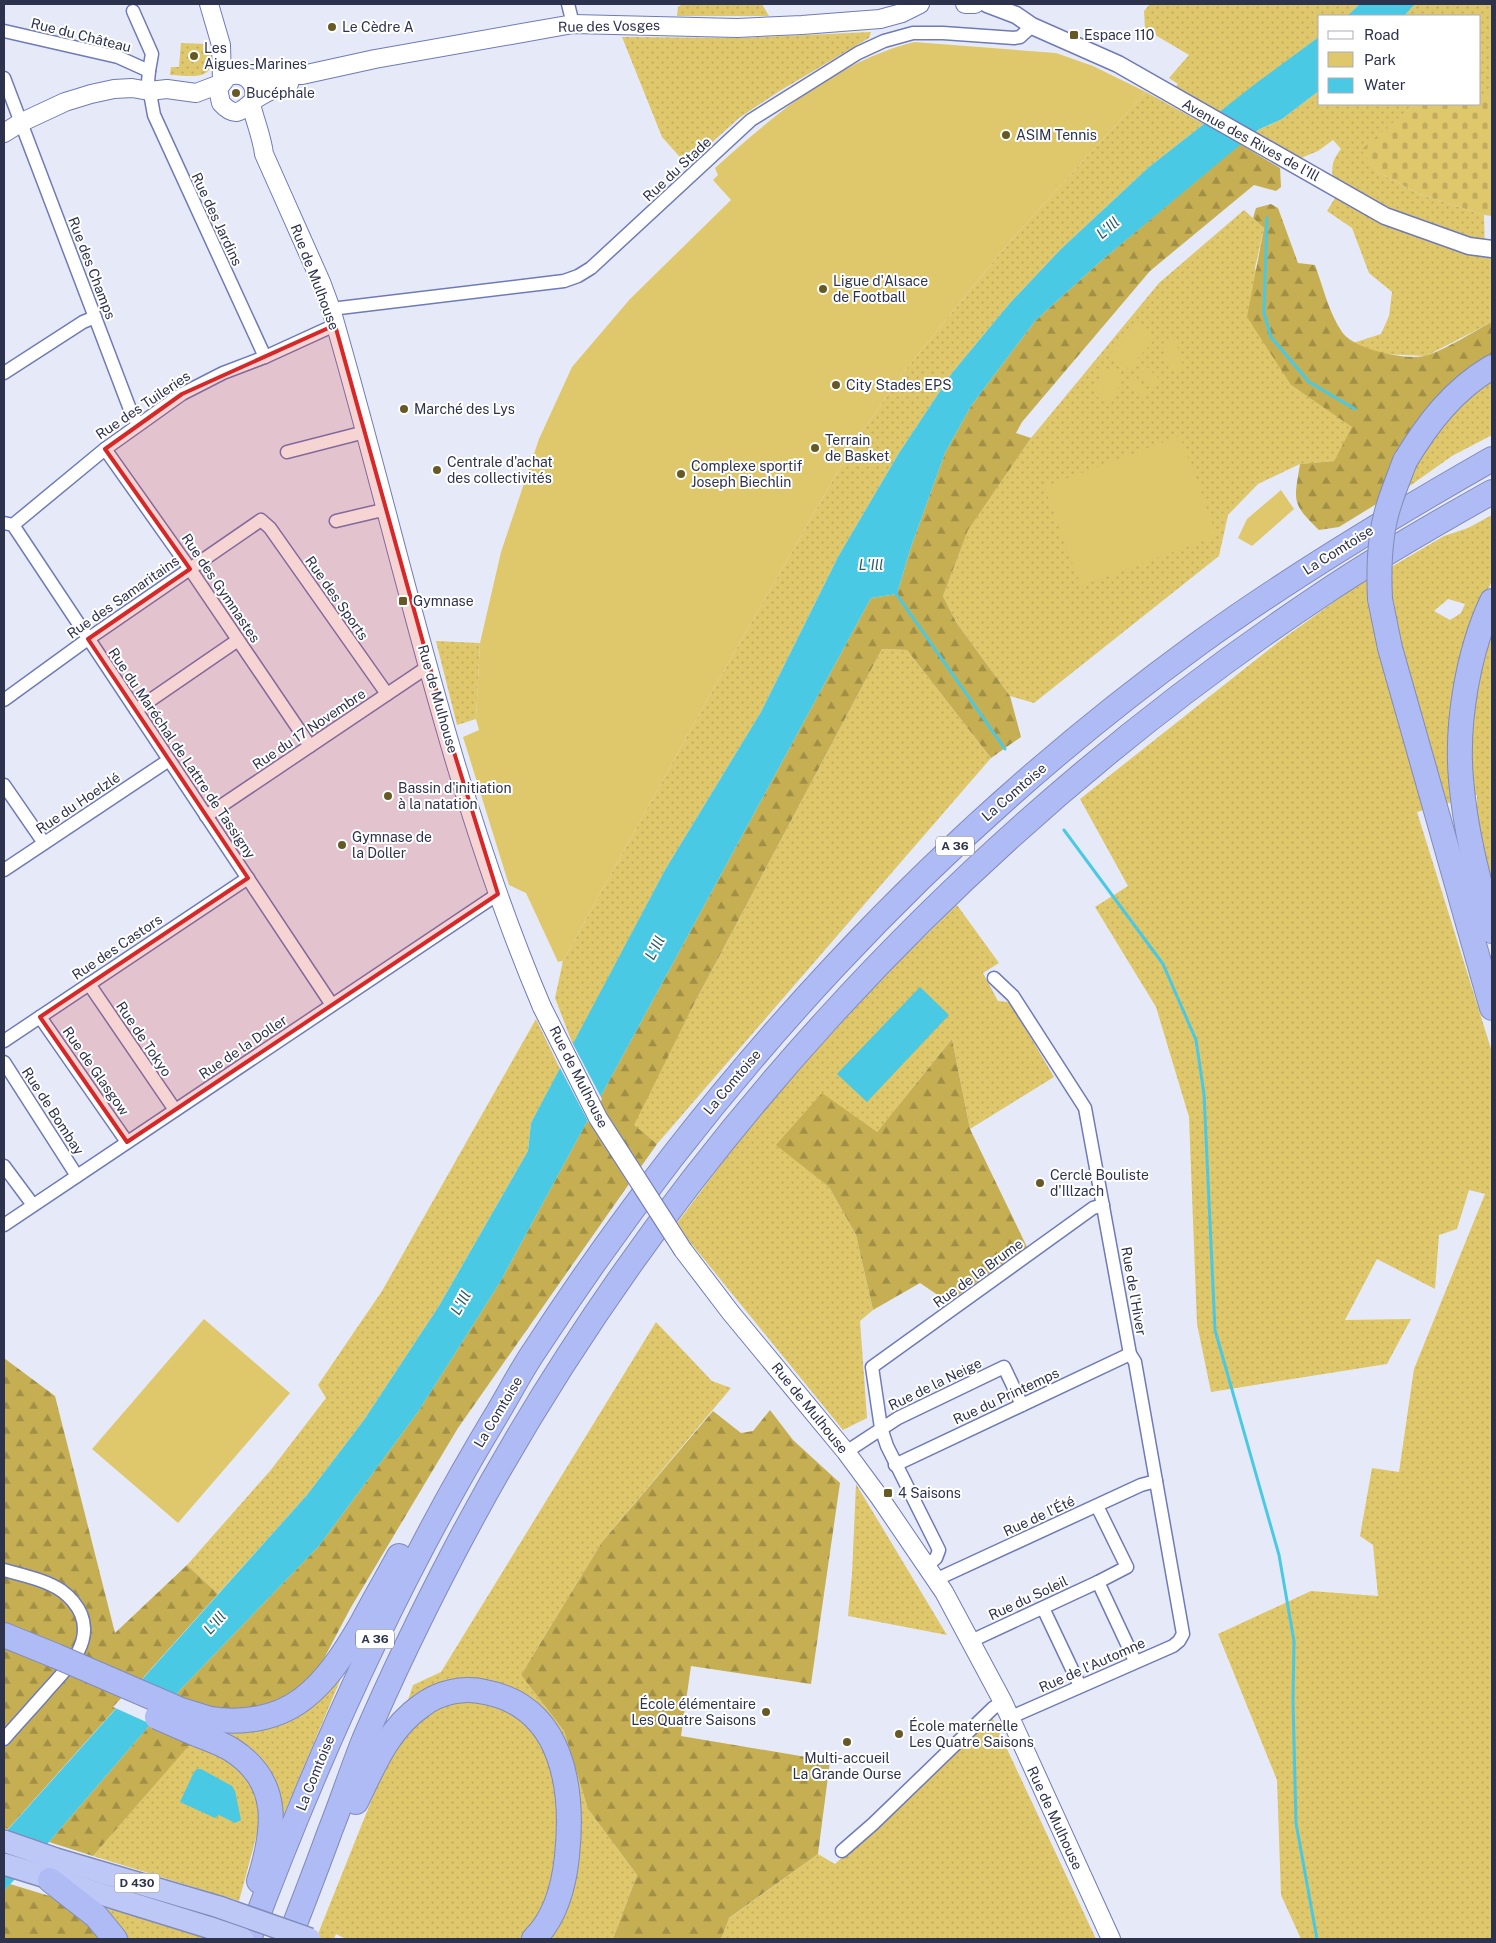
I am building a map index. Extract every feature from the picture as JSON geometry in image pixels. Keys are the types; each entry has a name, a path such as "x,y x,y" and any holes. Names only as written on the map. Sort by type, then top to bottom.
{"highway":[{"path":"1492,367 1461,390 1434,415 1405,461 1390,502 1382,535 1379,566 1380,600 1388,639 1492,1008"},
{"name":"La Comtoise","path":"249,1939 334,1728 367,1655 450,1492 532,1355 592,1264 655,1177 746,1064 838,962 902,896 980,821 1126,698 1200,642 1305,570 1492,459"},
{"name":"A 36","path":"296,1936 309,1890 362,1744 398,1664 456,1547 521,1431 556,1374 638,1252 673,1204 776,1077 853,990 921,920 998,847 1138,728 1217,668 1319,596 1423,531 1492,492"},
{"path":"1488,611 1471,662 1460,744 1460,778 1478,878 1492,932"},
{"path":"203,1727 271,1716 302,1701 332,1671 347,1649 472,1429 499,1391 532,1355"},
{"path":"4,1635 51,1662"},
{"path":"4,1651 51,1662 181,1710 256,1769 268,1794 271,1822 263,1868 241,1939"},
{"path":"309,1890 355,1804 373,1765 392,1734 402,1722 422,1705 443,1694 467,1690 493,1693 524,1708 544,1726 561,1761 568,1792 569,1840 562,1885 552,1914 534,1939"},
{"name":"D 430","path":"4,1841 50,1872 241,1939"},
{"name":"D 430","path":"4,1864 219,1907 296,1936"},
{"path":"50,1872 96,1916 115,1939"}],"main road":[{"path":"209,4 221,45 234,67 246,77 254,88 241,106 219,99 221,45"},
{"name":"Rue des Vosges","path":"4,134 20,123 65,102 114,89 132,88 149,91 167,89 196,93 221,83 232,75 265,80 287,75 302,76 384,57 573,24 737,28 802,25 880,19 924,4"},
{"path":"965,4 975,4"},
{"name":"Rue des Vosges","path":"149,91 165,100 241,106 269,91 290,84 302,76"},
{"name":"Rue de Mulhouse","path":"241,106 256,145 264,154 321,282 333,317 480,844 542,1007 598,1118 683,1250 731,1313 846,1452 931,1573 971,1641 1006,1710 1110,1939"}],"street":[{"path":"568,4 573,24"},
{"name":"Avenue des Rives de l'Ill","path":"986,4 1012,10 1032,26 1118,64 1385,216 1468,246 1492,249"},
{"name":"Rue du Château","path":"133,11 152,54 149,71 149,91"},
{"name":"Rue du Stade","path":"333,317 564,280 578,276 591,268 752,120 858,53 884,41 913,34 943,33 1014,38 1020,37 1032,26"},
{"name":"Rue du Château","path":"4,31 118,57 149,71"},
{"name":"Rue des Champs","path":"4,78 131,412 138,424"},
{"name":"Rue des Jardins","path":"149,91 154,115 265,357"},
{"path":"4,373 83,322 95,317"},
{"name":"Rue des Tuileries","path":"8,524 104,449 182,394 223,373 265,357 333,317"},
{"path":"287,452 365,432"},
{"name":"Rue des Gymnastes","path":"104,449 190,569 310,746"},
{"path":"336,521 386,509"},
{"name":"Rue des Samaritains","path":"4,700 88,638 261,520"},
{"name":"Rue des Sports","path":"261,520 270,528 387,694"},
{"name":"Rue du Maréchal de Lattre de Tassigny","path":"8,524 88,638 332,1005"},
{"path":"136,710 238,640"},
{"name":"Rue du 17 Novembre","path":"206,816 429,666"},
{"name":"Rue du Hoelzlé","path":"4,870 169,760"},
{"path":"4,785 44,843"},
{"name":"Rue des Castors","path":"4,1041 248,878"},
{"name":"Rue de la Doller","path":"4,1225 498,894"},
{"name":"Rue de l'Hiver","path":"994,978 1013,996 1085,1108 1130,1354 1134,1362 1183,1634"},
{"name":"Rue de Tokyo","path":"89,984 175,1110"},
{"name":"Rue de Glasgow","path":"40,1017 127,1142"},
{"name":"Rue de Bombay","path":"4,1062 77,1176"},
{"path":"4,1166 33,1205"},
{"name":"Rue de la Brume","path":"881,1428 872,1367 1093,1208 1103,1205"},
{"name":"Rue du Printemps","path":"895,1465 1130,1354"},
{"name":"Rue de la Neige","path":"846,1452 898,1418 1004,1367 1022,1405"},
{"path":"881,1428 895,1465 938,1550 931,1573"},
{"name":"Rue de l'Été","path":"931,1573 1097,1506 1141,1485 1156,1481"},
{"name":"Rue du Soleil","path":"971,1641 1127,1567 1097,1506"},
{"path":"4,1570 62,1590 79,1610 84,1627 81,1646 68,1666 4,1739"},
{"path":"1098,1582 1135,1661"},
{"path":"1043,1608 1080,1686"},
{"name":"Rue de l'Automne","path":"842,1851 873,1824 992,1708 1006,1710 1080,1686 1174,1646 1183,1634"}],"highlighted area":[{"path":"335,325 449,736 498,894 127,1142 40,1017 248,878 88,639 190,569 105,449 182,394"}],"green space":[{"path":"683,4 762,4 769,16 677,16 678,7"},
{"path":"1150,4 1360,4 1348,15 1318,15 1318,38 1218,113 1175,88 1178,84 1169,78 1189,55 1145,29 1144,11"},
{"path":"1415,4 1492,4 1492,96 1481,96 1481,15 1405,15"},
{"path":"871,32 869,38 778,92 739,118 687,165 662,137 622,37 740,38"},
{"name":"Complexe sportif Joseph Biechlin","path":"914,42 1056,53 1093,66 1146,92 1011,240 902,374 853,445 702,709 563,961 558,962 526,893 509,885 463,737 479,730 476,719 480,643 501,552 539,439 572,367 630,299 731,200 713,180 718,175 715,168 783,110 832,77 885,51"},
{"path":"181,43 207,44 211,61 207,72 196,76 170,75 171,67 179,67"},
{"path":"1146,92 1204,124 1149,167 1061,249 1010,303 952,373 899,453 838,557 761,712 665,870 573,1045 555,998 563,961 702,709 853,445 902,374 1011,240"},
{"path":"1318,92 1318,105 1414,105 1362,150 1378,172 1419,194 1484,215 1485,254 1492,255 1492,322 1426,356 1382,354 1353,343 1381,334 1389,316 1392,292 1369,273 1352,228 1327,211 1343,185 1333,179 1332,174 1333,163 1341,149 1333,140 1318,151 1301,158 1288,154 1252,133 1282,119"},
{"path":"1481,96 1492,96 1492,216 1419,194 1378,172 1361,150 1414,105 1481,105"},
{"path":"1240,144 1280,168 1281,187 1276,191 1254,185 1150,271 1022,422 1016,433 1031,438 968,530 943,596 956,622 1010,696 1021,737 991,758 907,650 882,649 696,1000 634,1125 657,1144 458,1428 350,1609 320,1666 303,1684 284,1698 192,1742 93,1856 49,1842 181,1689 319,1546 418,1412 499,1284 871,598 897,594 910,550 945,453 971,406 1035,321 1101,261"},
{"path":"1271,204 1278,208 1298,263 1315,265 1337,325 1348,338 1357,344 1395,355 1419,357 1444,348 1492,322 1492,355 1468,370 1436,398 1422,414 1393,461 1378,503 1339,527 1319,530 1303,514 1299,507 1296,487 1300,464 1334,461 1352,427 1291,385 1247,317 1264,228 1253,218 1256,208"},
{"path":"1244,210 1264,228 1255,268 1291,385 1353,427 1334,461 1300,464 1258,484 1228,515 1219,556 1034,703 1010,696 956,622 943,596 968,529 1031,438 1159,283"},
{"path":"1140,323 1156,338 1128,369 1111,353"},
{"path":"1175,339 1184,368 1170,372 1161,344"},
{"path":"1147,367 1160,380 1154,386 1141,373"},
{"path":"1102,368 1122,374 1114,402 1094,396"},
{"path":"1492,376 1492,435 1452,456 1397,495 1430,432"},
{"path":"1136,377 1149,391 1143,397 1130,383"},
{"path":"1180,436 1217,536 1081,586 1044,487"},
{"path":"1281,490 1294,509 1252,546 1238,538 1247,519"},
{"path":"1492,515 1492,581 1479,608 1492,613 1492,899 1477,838 1477,795 1417,812 1492,1052 1492,1939 1301,1939 1281,1895 1277,1780 1218,1634 1311,1591 1378,1596 1373,1545 1360,1536 1372,1468 1399,1472 1414,1369 1485,1194 1469,1190 1457,1229 1439,1235 1435,1289 1377,1259 1345,1320 1411,1319 1387,1364 1211,1392 1197,1324 1189,1117 1156,1007 1095,907 1128,886 1080,799 1281,640 1370,576 1386,570 1444,536 1468,528","holes":["1448,599 1465,604 1461,613 1450,620 1434,611"]},
{"path":"436,641 480,643 476,719 457,725"},
{"path":"882,649 907,650 991,758 657,1144 633,1125 696,1000"},
{"path":"957,905 999,963 983,973 998,1001 1010,1002 1054,1077 970,1129 952,1039 877,1132 777,1144 829,1187 856,1235 873,1310 860,1321 867,1418 843,1430 690,1242 677,1223 734,1148 793,1077 900,961"},
{"path":"536,1019 560,1069 531,1123 528,1151 439,1306 364,1420 307,1495 218,1594 187,1565 270,1471 326,1398 318,1385 382,1291"},
{"path":"952,1039 970,1129 1027,1247 948,1302 920,1283 873,1310 856,1235 829,1187 776,1145 822,1093 877,1132"},
{"path":"204,1319 290,1393 178,1523 92,1449"},
{"path":"656,1322 712,1381 731,1388 602,1542 521,1675 564,1731 588,1809 637,1875 613,1939 346,1939 336,1934 334,1939 316,1939 390,1754 413,1685 441,1672"},
{"path":"4,1358 55,1396 115,1633 187,1565 218,1594 8,1829 4,1828"},
{"path":"770,1410 793,1440 840,1483 811,1684 691,1666 681,1736 830,1761 818,1854 729,1918 721,1939 613,1939 637,1875 588,1809 564,1731 521,1675 602,1542 713,1411 741,1433 753,1431"},
{"path":"856,1484 947,1635 848,1616"},
{"path":"352,1652 281,1821 261,1819 239,1901 93,1856 207,1724 266,1724"},
{"path":"992,1717 1096,1939 721,1939 728,1919 818,1854 835,1864"},
{"path":"10,1884 56,1898 88,1921 102,1939 4,1939 4,1891"},
{"path":"95,1906 135,1915 214,1939 102,1939"}],"water":[{"path":"1360,4 1415,4 1405,15 1348,15"},
{"name":"L'Ill","path":"1318,37 1318,92 1282,119 1258,130 1101,261 1035,321 971,406 945,453 910,550 897,594 871,598 499,1284 418,1412 319,1546 181,1689 49,1842 4,1891 4,1834 307,1495 364,1420 439,1306 528,1151 531,1123 665,870 761,712 838,557 899,453 952,373 1010,303 1061,249 1149,167"},
{"path":"920,987 949,1015 867,1102 837,1074"},
{"path":"197,1769 201,1769 232,1786 235,1791 241,1820 235,1823 219,1815 215,1818 180,1802"}],"pier":[{"path":"572,1042 602,1099 589,1123 559,1066"},
{"path":"137,1681 176,1698 153,1725 113,1707"}],"waterway":[{"path":"1267,218 1264,313 1271,337 1309,382 1355,409"},
{"path":"895,592 1005,749"},
{"path":"1064,830 1163,964 1196,1040 1204,1094 1215,1330 1279,1555 1294,1641 1293,1700 1296,1823 1317,1939"}],"place":[{"name":"Le Cèdre A","path":"332,27"},
{"name":"Espace 110","path":"1074,35"},
{"name":"Les Aigues-Marines","path":"194,56"},
{"name":"Bucéphale","path":"236,93"},
{"name":"ASIM Tennis","path":"1006,135"},
{"name":"Ligue d'Alsace de Football","path":"823,289"},
{"name":"City Stades EPS","path":"836,385"},
{"name":"Marché des Lys","path":"404,409"},
{"name":"Terrain de Basket","path":"815,448"},
{"name":"Centrale d'achat des collectivités","path":"437,470"},
{"name":"Complexe sportif Joseph Biechlin","path":"681,474"},
{"name":"Gymnase","path":"403,601"},
{"name":"Bassin d'initiation à la natation","path":"388,796"},
{"name":"Gymnase de la Doller","path":"342,845"},
{"name":"Cercle Bouliste d'Illzach","path":"1040,1183"},
{"name":"4 Saisons","path":"888,1493"},
{"name":"École élémentaire Les Quatre Saisons","path":"766,1712"},
{"name":"École maternelle Les Quatre Saisons","path":"899,1734"},
{"name":"Multi-accueil La Grande Ourse","path":"847,1742"}]}
